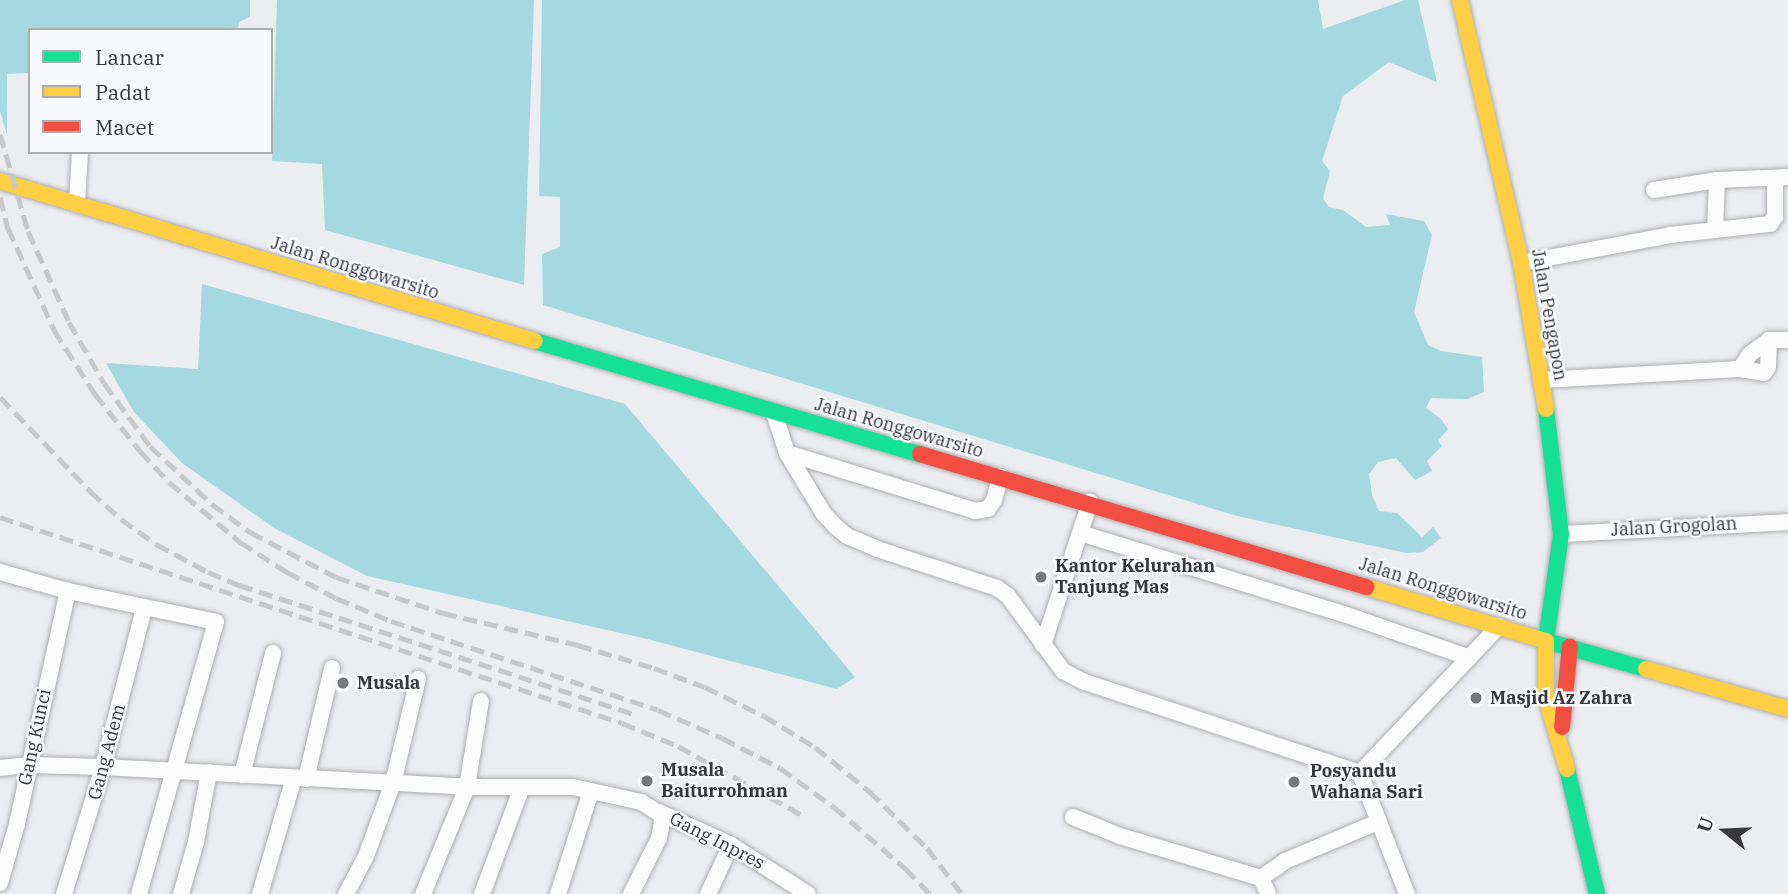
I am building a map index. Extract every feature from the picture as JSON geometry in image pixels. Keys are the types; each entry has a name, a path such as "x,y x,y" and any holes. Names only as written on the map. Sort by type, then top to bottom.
{"main road":[{"name":"Jalan Pengapon","path":"1460,0 1521,263 1542,380 1561,534 1546,640 1546,698 1561,741"},
{"name":"Jalan Ronggowarsito","path":"0,181 774,413 1090,502 1546,640 1788,709"},
{"path":"1570,646 1561,741 1597,894"}],"street":[{"path":"77,204 79,154"},
{"path":"1521,263 1715,230 1766,225 1775,217 1782,178 1717,180 1654,190"},
{"path":"1715,230 1717,180"},
{"path":"1542,380 1740,369 1766,372 1769,340"},
{"path":"1740,369 1750,354 1769,340 1788,340"},
{"path":"774,413 787,453 824,514 848,536 997,588 1008,596 1063,671 1085,682 1360,773"},
{"path":"787,453 975,511 988,509 994,500 1000,477"},
{"path":"1043,645 1090,502"},
{"name":"Jalan Grogolan","path":"1561,534 1788,522"},
{"path":"1080,533 1344,614 1471,658"},
{"path":"0,572 68,591 216,622 139,894"},
{"name":"Gang Kunci","path":"0,883 30,765 68,591"},
{"name":"Gang Adem","path":"64,894 103,766 144,608"},
{"path":"1360,773 1499,626"},
{"path":"243,775 273,653"},
{"path":"260,894 300,778 332,668"},
{"path":"346,894 366,856 393,783 418,679"},
{"path":"423,894 467,787 481,701"},
{"name":"Gang Inpres","path":"0,768 30,765 103,766 467,787 573,787 641,802 731,845 790,888 808,894"},
{"path":"181,894 197,842 209,772"},
{"path":"1360,773 1407,894"},
{"path":"482,894 522,787"},
{"path":"558,894 591,791"},
{"path":"631,894 663,826 663,816 659,812"},
{"path":"1073,817 1120,836 1261,878 1268,894"},
{"path":"1261,878 1285,861 1378,822"},
{"path":"708,894 731,845"}],"water":[{"path":"0,0 250,0 250,17 239,22 238,28 28,28 28,73 7,74 7,135 0,111"},
{"path":"277,0 534,0 524,285 325,230 322,164 272,161"},
{"path":"542,0 1318,0 1323,29 1405,0 1418,0 1437,82 1389,62 1343,96 1322,161 1330,171 1323,199 1329,207 1343,210 1366,227 1390,225 1386,214 1424,221 1432,235 1414,312 1428,345 1441,351 1482,357 1484,392 1467,399 1431,398 1426,408 1441,419 1448,429 1438,441 1442,446 1427,461 1432,471 1415,480 1396,458 1378,462 1369,474 1372,495 1379,511 1397,513 1422,537 1433,527 1441,538 1423,552 1406,553 1237,516 543,305 542,254 560,247 560,197 539,196"},
{"path":"202,284 625,404 855,677 837,689 643,638 367,576 274,528 182,463 134,412 106,363 198,369"}],"railway":[{"path":"0,134 28,231 69,322 104,383 150,446 212,504 250,532 336,577 443,613 578,645 654,668 705,687 764,716 815,747 869,791 927,848 962,894"},
{"path":"0,197 8,228 54,330 95,394 140,451 169,482 240,542 287,572 336,598 391,621 658,710 722,738 780,768 834,807 905,868 930,894"},
{"path":"0,397 90,491 121,519 156,544 208,572 239,585 633,714"},
{"path":"0,517 622,723 678,746 804,816"}],"traffic: fast":[{"path":"535,341 920,454"},
{"path":"1546,409 1561,534 1546,641 1646,669"},
{"path":"1567,769 1597,894"}],"traffic: slow":[{"path":"1460,0 1521,263 1546,409"},
{"path":"0,181 535,341"},
{"path":"1367,587 1546,641 1546,698 1567,769"},
{"path":"1646,669 1788,709"}],"traffic: jam":[{"path":"920,454 1367,587"},
{"path":"1562,727 1570,646"}],"place":[{"name":"Kantor Kelurahan Tanjung Mas","path":"1041,577"},
{"name":"Musala","path":"343,683"},
{"name":"Masjid Az Zahra","path":"1476,698"},
{"name":"Musala Baiturrohman","path":"647,781"},
{"name":"Posyandu Wahana Sari","path":"1294,782"}]}
